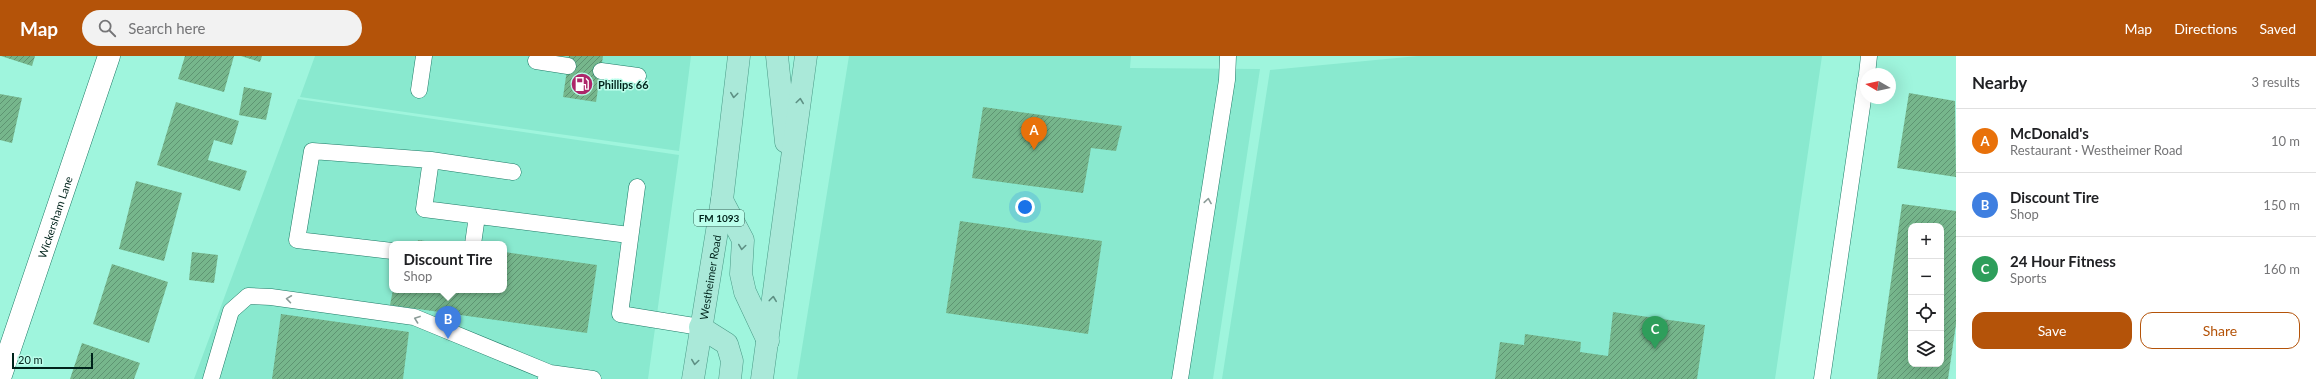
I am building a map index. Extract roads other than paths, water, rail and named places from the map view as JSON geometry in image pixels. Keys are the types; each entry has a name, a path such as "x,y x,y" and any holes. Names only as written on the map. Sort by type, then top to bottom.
{"main road":[{"name":"Westheimer Road","path":"693,379 700,327 722,200 739,56"},
{"path":"777,56 789,175"},
{"path":"762,379 806,56"},
{"path":"722,200 743,240 741,274 744,286 768,341"},
{"path":"700,327 727,344 732,361 730,379"}],"street":[{"name":"Wickersham Lane","path":"0,378 109,56"}],"lane":[{"path":"419,90 424,56"},
{"path":"1180,379 1227,80 1228,56"},
{"path":"1868,68 1869,56"},
{"path":"536,61 568,66"},
{"path":"601,71 638,76"},
{"path":"1822,379 1862,104"},
{"path":"389,251 297,240 312,151 431,160 513,172"},
{"path":"431,160 424,209 629,235"},
{"path":"637,187 629,235 620,314 700,327"},
{"path":"473,241 477,216"},
{"path":"211,379 231,311 248,296 271,297 414,317 548,376 593,379"}],"place":[{"name":"Phillips 66","path":"582,84"},
{"name":"McDonald's","path":"1034,150"},
{"name":"Discount Tire","path":"448,339"},
{"name":"24 Hour Fitness","path":"1655,349"}]}
